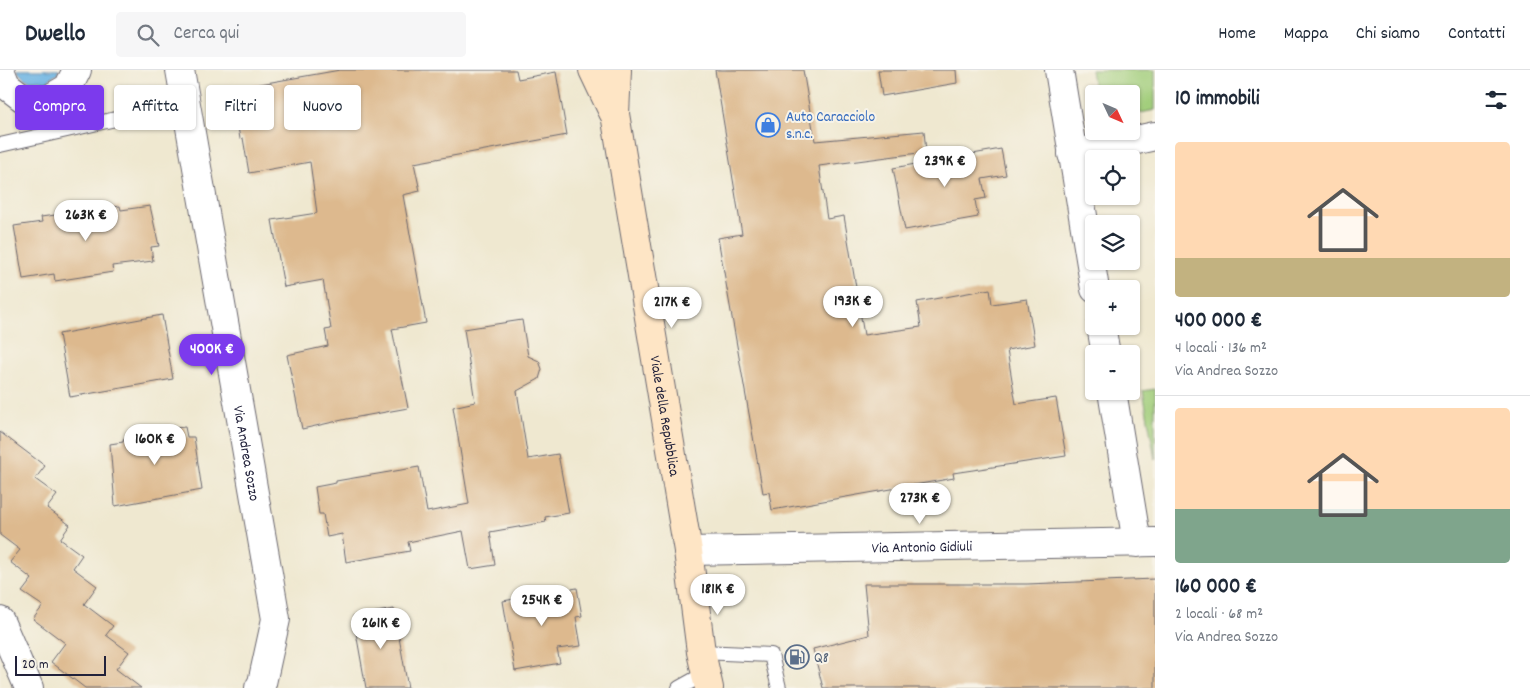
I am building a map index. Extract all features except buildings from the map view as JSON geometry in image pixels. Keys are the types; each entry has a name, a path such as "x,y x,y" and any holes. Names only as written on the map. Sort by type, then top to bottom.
{"main road":[{"name":"Viale della Repubblica","path":"593,70 614,114"},
{"name":"Viale della Repubblica","path":"617,70 614,114 688,551 705,671"}],"street":[{"path":"0,70 12,103 47,100 73,79"},
{"name":"Via Andrea Sozzo","path":"180,70 276,619 262,683 259,688"},
{"path":"1059,70 1093,280"},
{"path":"1072,154 1155,136"},
{"path":"1114,400 1146,542"},
{"name":"Via Antonio Gidiuli","path":"688,551 1146,542"},
{"path":"0,622 7,657 29,688"}],"lane":[{"path":"0,145 65,130"},
{"path":"678,688 705,671 771,655 779,688"}],"green space":[{"path":"1091,70 1155,70 1155,110 1140,113 1140,85 1094,85"},
{"path":"1155,389 1155,459 1143,391"}],"water":[{"path":"17,70 59,70 57,75 52,76 46,84 40,80 28,80"}],"place":[{"name":"Auto Caracciolo s.n.c.","path":"768,125"},
{"name":"Q8","path":"797,657"}]}
